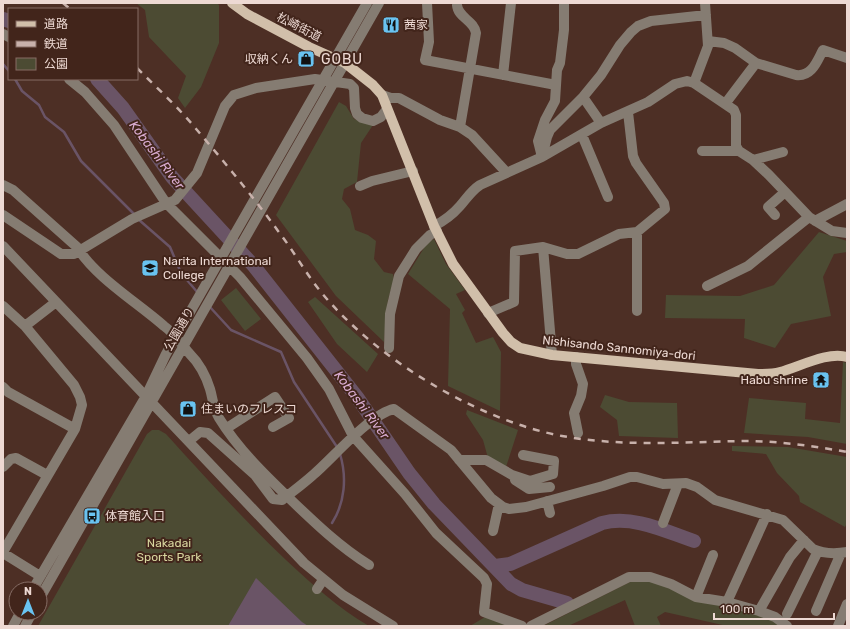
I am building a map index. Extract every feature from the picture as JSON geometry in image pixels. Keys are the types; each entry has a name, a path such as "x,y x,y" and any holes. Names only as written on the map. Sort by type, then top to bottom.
{"main road":[{"name":"松崎街道","path":"232,3 247,14 338,65"},
{"name":"Nishisando Sannomiya-dori","path":"338,65 373,85 382,95 436,229 453,264 503,333 520,348 552,355 758,374 779,372 837,355 847,357"}],"street":[{"name":"公園通り","path":"37,581 176,359 338,65 368,3"},
{"name":"公園通り","path":"48,583 149,400 166,354 338,65 380,3"},
{"path":"428,3 428,42 425,60 556,85"},
{"path":"503,75 511,3"},
{"path":"542,157 538,141 545,120 555,101 557,70 560,63 564,30 564,3"},
{"path":"694,83 708,46 705,3"},
{"path":"457,5 458,13 472,24 475,29 460,127"},
{"path":"542,157 550,130 583,97 602,75 620,45 638,26 651,21 706,15"},
{"path":"708,41 724,43 735,48 756,63 802,76 811,71 823,50 846,55"},
{"path":"725,104 756,63"},
{"path":"3,215 61,254 70,255 136,217 170,202 197,173 225,106 234,95 247,90 300,80 315,79 350,84 354,88 355,108 357,114 362,118 373,121 381,117 387,109"},
{"path":"70,80 85,92 114,125 170,202 240,277 307,358 329,389 356,434 436,533 484,578 486,584 484,612 522,626"},
{"path":"389,348 390,314 399,276 416,250 442,222 459,207 472,190 506,172 542,157 601,123 628,112 675,84 687,81 694,83 734,110 736,115 736,146 738,151"},
{"path":"382,95 391,98 399,98 440,120 460,127 472,135 506,172"},
{"path":"583,97 601,123"},
{"path":"488,313 514,302 515,251 542,247 567,254 578,254 619,234 637,232 665,209 664,203 636,163 633,156 628,112"},
{"path":"582,135 608,197"},
{"path":"702,151 738,151 753,160 812,219 832,231 847,233"},
{"path":"753,160 783,152"},
{"path":"360,186 372,181 413,172"},
{"path":"3,185 13,190 58,229 85,259 130,300 166,327 192,356 208,383 213,406 244,451 272,483 353,555 369,565"},
{"path":"775,214 768,206 785,192"},
{"path":"707,286 748,266 812,219 847,204"},
{"path":"637,232 637,311"},
{"path":"3,246 304,563 323,580 365,610 393,626"},
{"path":"542,247 552,355"},
{"path":"25,326 56,302"},
{"path":"3,306 25,326 74,385 82,405 82,412 75,429 47,474 3,552 40,576"},
{"path":"576,357 576,364 583,384 581,396 574,413 578,433"},
{"path":"5,392 75,429"},
{"path":"227,428 275,397 289,418 273,427"},
{"path":"189,441 200,432 208,433 255,475 273,499 282,500 356,434 383,413 394,409 399,411 442,443 459,460 491,498 509,509 517,509 547,502 630,477 637,477 656,483 692,485 715,500 767,514 783,520 818,551 831,554 844,553"},
{"path":"459,460 486,460 512,475 530,480 553,474 554,460 523,455"},
{"path":"3,467 11,459 16,458 47,474"},
{"path":"512,475 515,481 529,489 550,488"},
{"path":"663,523 678,484"},
{"path":"547,502 550,513"},
{"path":"493,531 499,504"},
{"path":"727,602 767,514"},
{"path":"760,611 790,557 804,540"},
{"path":"787,614 818,551"},
{"path":"816,611 844,553"},
{"path":"696,597 713,555"},
{"path":"531,626 629,577 650,577 671,584 696,597 727,602 760,611 775,617 787,626"},
{"path":"317,589 323,580"},
{"path":"838,626 847,604"}],"green space":[{"path":"136,3 217,3 219,5 219,43 201,87 185,108 178,98 186,76 149,37 145,10"},
{"path":"339,102 346,106 354,119 373,125 361,143 357,182 344,189 342,199 350,209 355,230 368,235 376,241 374,259 384,272 393,274 394,279 388,300 384,342 336,296 276,215"},
{"path":"819,232 847,241 847,252 834,254 823,277 831,316 791,324 775,348 744,338 745,319 665,318 666,295 740,296 774,285"},
{"path":"434,239 446,264 465,290 456,294 465,310 462,313 476,343 493,337 501,352 500,411 448,386 450,309 408,274 427,243"},
{"path":"236,288 261,319 245,331 221,300"},
{"path":"315,297 378,354 367,372 337,344 308,302"},
{"path":"843,362 847,363 847,444 808,437 744,433 749,398 806,403 805,419 840,423"},
{"path":"605,395 629,402 677,403 678,438 619,436 617,420 600,407"},
{"path":"467,410 518,430 506,467 488,458 483,440 466,414"},
{"name":"Nakadai Sports Park","path":"152,430 159,430 166,434 270,545 336,604 369,626 38,626 41,621 48,621 48,608 147,434"},
{"path":"732,446 788,447 847,457 847,523 845,527 800,502 799,496 777,473 766,454 732,451"},
{"path":"643,579 772,619 780,626 727,626 665,612 657,617 661,626 635,626 625,600 568,626 543,626 630,582"},
{"path":"485,617 511,626 470,626"}],"shaded area":[{"path":"256,578 302,622 308,626 228,626"}],"waterway":[{"name":"Kobashi River","path":"3,19 8,21"},
{"path":"3,64 8,70"},
{"path":"16,80 22,91 39,105 45,117 64,132 81,161 135,215"},
{"name":"Kobashi River","path":"98,80 123,108 172,177 253,265 357,397 409,473 434,504 511,584 522,590 567,603"},
{"path":"138,219 170,247 181,273 198,293"},
{"path":"209,306 231,330 281,352 294,382 337,447"},
{"path":"332,523 340,507 344,490 344,472 340,454"},
{"name":"Kobashi River","path":"495,566 510,564 602,523 614,521 625,521 649,525 694,541"}],"railway":[{"path":"63,3 69,8"},
{"path":"138,69 183,114 219,156 251,195 321,292 344,317 370,341 399,363 430,383 463,401 496,416 529,428 562,436 608,442 630,443 757,441 796,444 847,452"}],"place":[{"name":"茜家","path":"391,25"},
{"name":"収納くん","path":"306,59"},
{"name":"Narita International College","path":"150,268"},
{"name":"Habu shrine","path":"821,380"},
{"name":"住まいのフレスコ","path":"188,409"},
{"name":"体育館入口","path":"92,516"}],"district":[{"name":"GOBU","path":"342,59"}]}
